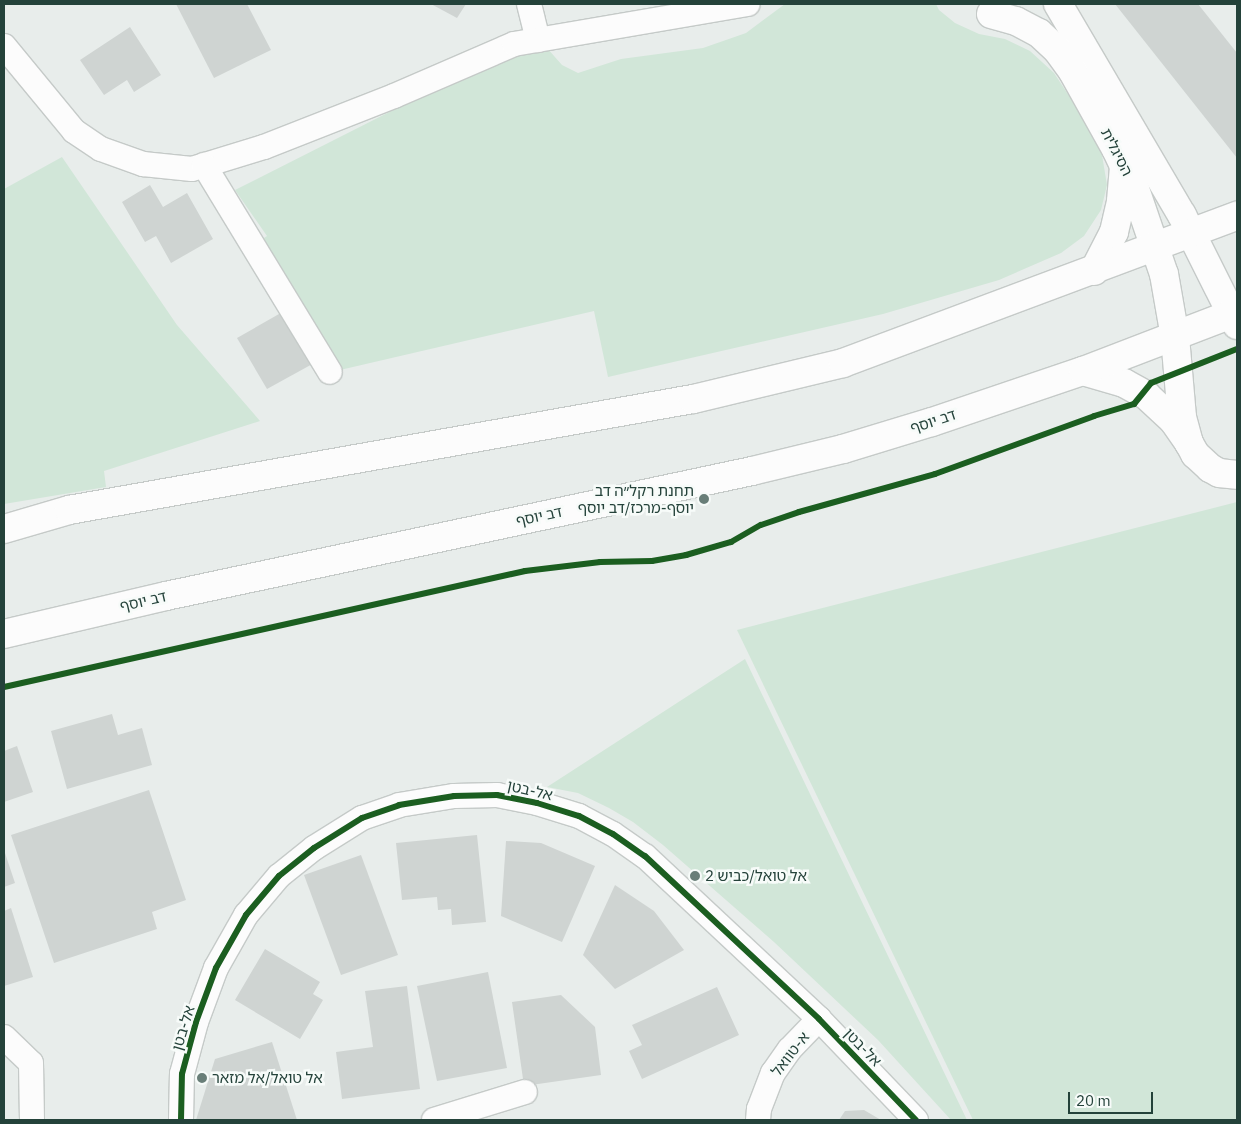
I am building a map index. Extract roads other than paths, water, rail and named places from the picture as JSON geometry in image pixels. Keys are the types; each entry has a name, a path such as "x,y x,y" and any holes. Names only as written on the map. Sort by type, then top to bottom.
{"main road":[{"path":"980,9 1012,10 1022,4"},
{"name":"הסיגלית","path":"1058,4 1192,233 1236,317"},
{"name":"הסיגלית","path":"980,9 1016,21 1039,33 1058,51 1073,72 1124,164 1156,247 1164,274 1175,337 1182,417 1189,443"},
{"path":"1094,271 1114,232 1122,193 1124,164"},
{"path":"4,529 69,510 693,400 843,362 1094,271 1237,216"},
{"name":"דב יוסף","path":"4,634 166,596 752,471 843,449 923,425 1236,317"},
{"path":"1083,371 1124,383 1147,396 1173,420 1195,454 1210,468 1219,473 1237,475"}],"street":[{"path":"530,4 538,40"},
{"path":"4,46 74,131 101,149 143,164 192,169 264,147 360,110 514,44 748,4"},
{"path":"204,165 330,372"},
{"name":"אל-בטן","path":"181,1120 182,1074 196,1022 216,968 246,915 279,876 314,848 362,818 399,805 454,796 497,795 537,803 578,816 613,834 645,856 819,1019 916,1120"},
{"name":"א-טוואל","path":"758,1120 759,1109 773,1073 790,1049 819,1019"},
{"path":"4,1037 31,1063 32,1120"},
{"path":"434,1120 525,1092"}],"place":[{"name":"תחנת רקל״ה דב יוסף-מרכז/דב יוסף","path":"704,499"},
{"name":"אל טואל/כביש 2","path":"695,876"},
{"name":"אל טואל/אל מזאר","path":"202,1078"}]}
